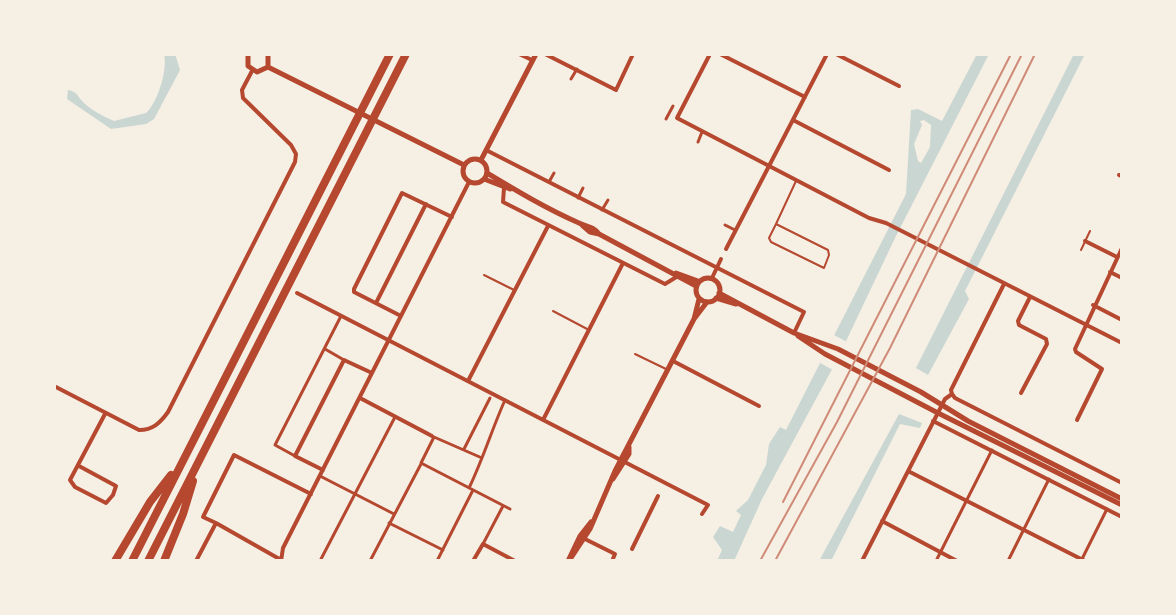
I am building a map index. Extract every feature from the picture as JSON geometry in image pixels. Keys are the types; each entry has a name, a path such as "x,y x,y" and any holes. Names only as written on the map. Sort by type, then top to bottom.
{"highway":[{"path":"132,561 390,54"},
{"path":"148,561 406,54"},
{"path":"115,561 150,502 183,460"},
{"path":"164,561 183,514 198,463"}],"street":[{"path":"54,386 140,430 148,430 160,423 210,332 295,162 296,154 291,145 243,98 242,90 252,71 247,57 238,54"},
{"path":"268,54 268,67"},
{"path":"519,54 532,60"},
{"path":"481,160 536,54"},
{"path":"545,54 616,90 633,54"},
{"path":"710,54 677,118 869,218 886,223 1122,343"},
{"path":"720,54 805,97"},
{"path":"729,248 827,54"},
{"path":"836,54 899,86"},
{"path":"252,71 261,72 268,67"},
{"path":"268,67 464,165"},
{"path":"571,79 577,69"},
{"path":"666,119 673,106"},
{"path":"793,120 889,170"},
{"path":"698,142 702,132"},
{"path":"486,150 804,312 794,333"},
{"path":"469,182 463,175 464,165 469,160 481,160"},
{"path":"481,160 486,166 486,176"},
{"path":"549,183 554,173"},
{"path":"311,494 234,455 203,517 282,560 284,548 469,182 486,176 582,225 590,232 599,234 697,284"},
{"path":"507,188 503,202 548,226 665,285 677,275"},
{"path":"578,198 583,188"},
{"path":"401,316 354,292 354,289 402,193 452,217"},
{"path":"602,210 608,200"},
{"path":"376,303 426,204"},
{"path":"725,225 737,231"},
{"path":"468,381 548,226"},
{"path":"1086,241 1117,257"},
{"path":"1077,420 1102,369 1076,352 1085,324 1122,248"},
{"path":"712,278 723,260"},
{"path":"543,420 622,263"},
{"path":"1110,272 1122,278"},
{"path":"697,284 706,277 712,278 718,284 718,295"},
{"path":"694,319 699,298 697,284"},
{"path":"862,561 933,421 942,405 952,394 951,390 1004,284"},
{"path":"297,293 708,505 702,514"},
{"path":"718,295 794,333 825,354 938,413 1122,505"},
{"path":"568,561 591,522 694,319 706,302 718,295"},
{"path":"1021,393 1047,344 1046,339 1019,325 1018,321 1030,297"},
{"path":"699,298 706,302"},
{"path":"1094,305 1122,320"},
{"path":"323,470 275,445 341,316"},
{"path":"794,333 829,345 1122,499"},
{"path":"324,349 372,374"},
{"path":"295,456 344,360"},
{"path":"673,361 759,406"},
{"path":"952,394 1122,483"},
{"path":"360,398 433,437 483,459"},
{"path":"464,449 489,398"},
{"path":"437,561 471,489 483,459 490,432 505,400"},
{"path":"79,466 116,486 109,501 106,503 70,483 71,476 79,466 105,414"},
{"path":"320,561 395,417"},
{"path":"933,421 1122,517"},
{"path":"370,561 433,437"},
{"path":"936,561 992,450"},
{"path":"421,463 510,509"},
{"path":"908,471 1083,560 1107,509"},
{"path":"320,476 394,514"},
{"path":"1008,561 1049,479"},
{"path":"632,549 658,496"},
{"path":"473,561 503,505"},
{"path":"882,521 957,561"},
{"path":"389,522 443,550"},
{"path":"196,561 216,523"},
{"path":"582,537 615,554 612,561"},
{"path":"483,544 514,561"}],"lane":[{"path":"776,224 828,250 829,255 824,268 771,242 769,238 796,181"},
{"path":"1081,250 1090,231"},
{"path":"484,275 515,290"},
{"path":"553,311 589,330"},
{"path":"635,354 668,370"}],"shaded area":[{"path":"164,54 175,54 180,70 154,119 146,124 111,129 67,99 68,90 74,92 90,108 114,121 146,113 161,85 165,68"},
{"path":"977,54 989,54 895,238 837,360 762,499 734,561 717,561 722,550 713,537 720,526 733,532 741,515 736,511 748,500 766,465 769,444 780,427 786,430 906,194 911,110 918,109 942,121","holes":["924,120 931,125 930,147 921,163 918,161 914,144 922,125 920,121"]},
{"path":"1074,54 1085,54 965,291 969,299 928,375 916,368"},
{"path":"899,414 922,423 920,428 900,424 831,561 819,561"}],"pier":[{"path":"834,335 849,343 835,371 820,363"}],"railway":[{"path":"783,502 1011,54"},
{"path":"760,561 837,422 1022,54"},
{"path":"775,561 890,348 1035,54"}]}
